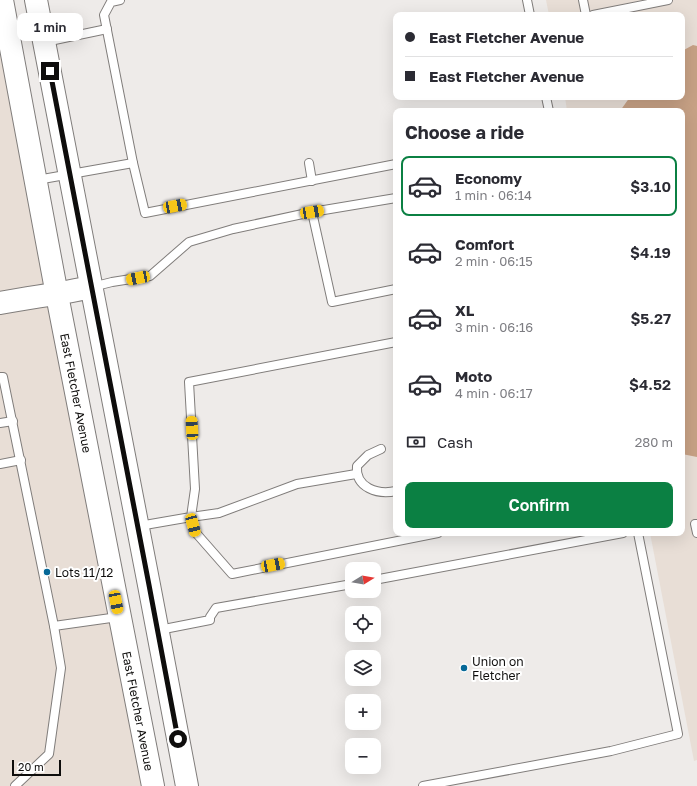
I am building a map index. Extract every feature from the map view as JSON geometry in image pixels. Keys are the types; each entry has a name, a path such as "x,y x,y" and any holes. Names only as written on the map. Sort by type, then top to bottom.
{"main road":[{"name":"East Fletcher Avenue","path":"2,0 152,786"},
{"path":"36,0 187,786"},
{"path":"0,303 92,287"}],"lane":[{"path":"120,0 110,2 104,15 133,163 145,213 393,165"},
{"path":"527,0 529,12"},
{"path":"583,0 585,12"},
{"path":"608,12 668,0"},
{"path":"44,42 107,29"},
{"path":"36,180 133,163"},
{"path":"309,163 312,181"},
{"path":"92,287 150,276 189,242 233,229 312,212 393,198"},
{"path":"312,212 332,302 393,290"},
{"path":"393,343 189,382 195,489 191,517 196,534 232,574 423,536"},
{"path":"0,377 3,377 13,420 61,668 49,754 15,786"},
{"path":"0,423 13,420"},
{"path":"381,449 368,454 357,466 356,474 364,485 374,491 393,491"},
{"path":"0,464 21,460"},
{"path":"138,526 219,513 297,484 356,474"},
{"path":"697,524 695,524 697,533"},
{"path":"381,579 607,536"},
{"path":"423,786 611,751 678,734 639,536"},
{"path":"158,630 210,620 210,617 216,608 345,585"},
{"path":"54,626 119,617"}],"shaded area":[{"path":"546,0 697,0 697,760 694,761 651,536 685,536 685,108 567,108 565,100 685,100 685,12 548,12"},
{"path":"0,45 143,786 0,786"},
{"path":"693,45 697,46 697,457 685,455 685,108 622,108 628,100 685,100 685,49"}],"place":[{"name":"Lots 11/12","path":"47,572"},
{"name":"Union on Fletcher","path":"464,668"}],"route":[{"path":"50,71 178,739"}]}
